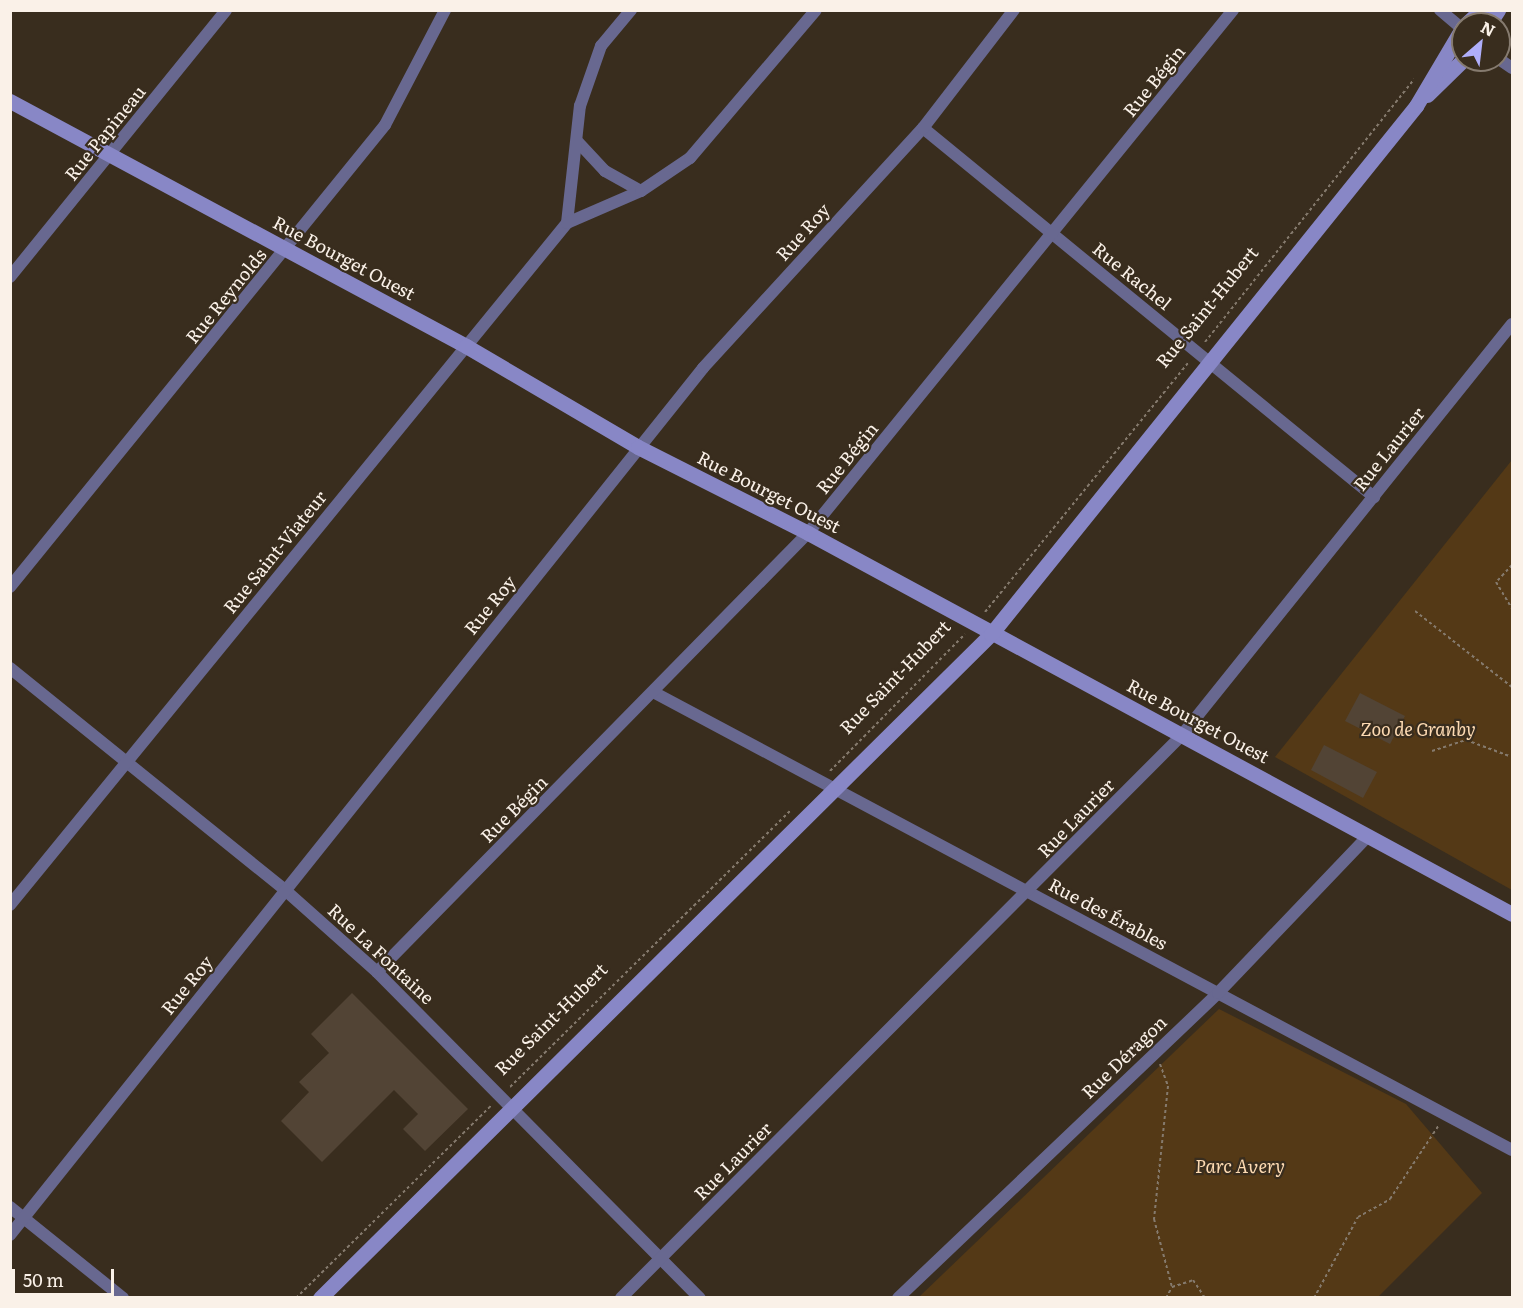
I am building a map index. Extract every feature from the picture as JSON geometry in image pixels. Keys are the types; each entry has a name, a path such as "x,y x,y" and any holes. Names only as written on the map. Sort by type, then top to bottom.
{"street":[{"name":"Rue Papineau","path":"10,277 226,10"},
{"name":"Rue Reynolds","path":"10,587 288,249 385,125 445,10"},
{"path":"567,223 580,106 601,46 631,10"},
{"path":"567,223 641,191 690,158 816,10"},
{"name":"Rue Roy","path":"10,1235 638,447 923,128 1014,10"},
{"name":"Rue Bégin","path":"377,972 655,693 808,533 1054,235 1233,10"},
{"name":"Rue Saint-Hubert","path":"320,1298 991,634 1416,106 1451,47"},
{"path":"1416,106 1451,72"},
{"name":"Rue Bourget Ouest","path":"10,101 109,157 288,249 466,346 638,447 808,533 1512,914"},
{"name":"Rue Rachel","path":"923,128 1374,497"},
{"path":"577,141 606,171 641,191"},
{"name":"Rue Saint-Viateur","path":"10,905 567,223"},
{"name":"Rue Laurier","path":"621,1298 1029,892 1182,735 1512,324"},
{"name":"Rue La Fontaine","path":"10,668 285,890 377,972 700,1298"},
{"name":"Rue des Érables","path":"655,693 1512,1150"},
{"name":"Rue Déragon","path":"898,1298 1218,993 1368,836"},
{"path":"10,1207 123,1298"}],"path":[{"name":"Rue Saint-Hubert","path":"820,781 975,624 1197,352 1420,72"},
{"path":"1512,565 1496,582 1512,609"},
{"path":"1415,611 1512,687"},
{"path":"1432,751 1466,740 1482,741 1512,757"},
{"name":"Rue Saint-Hubert","path":"296,1298 795,806"},
{"path":"1153,1054 1168,1086 1153,1201 1172,1287 1166,1298"},
{"path":"1314,1298 1358,1217 1390,1199 1446,1115"},
{"path":"1172,1287 1193,1280 1205,1298"}],"green space":[{"name":"Zoo de Granby","path":"1512,460 1512,890 1275,757"},
{"name":"Parc Avery","path":"1219,1009 1406,1104 1482,1193 1378,1297 919,1297"}],"building":[{"path":"1360,693 1405,716 1390,744 1345,721"},
{"path":"1324,745 1377,772 1363,798 1311,770"},
{"path":"352,993 468,1109 425,1151 403,1129 418,1114 394,1090 322,1162 281,1121 309,1092 299,1082 329,1053 311,1034"}]}
